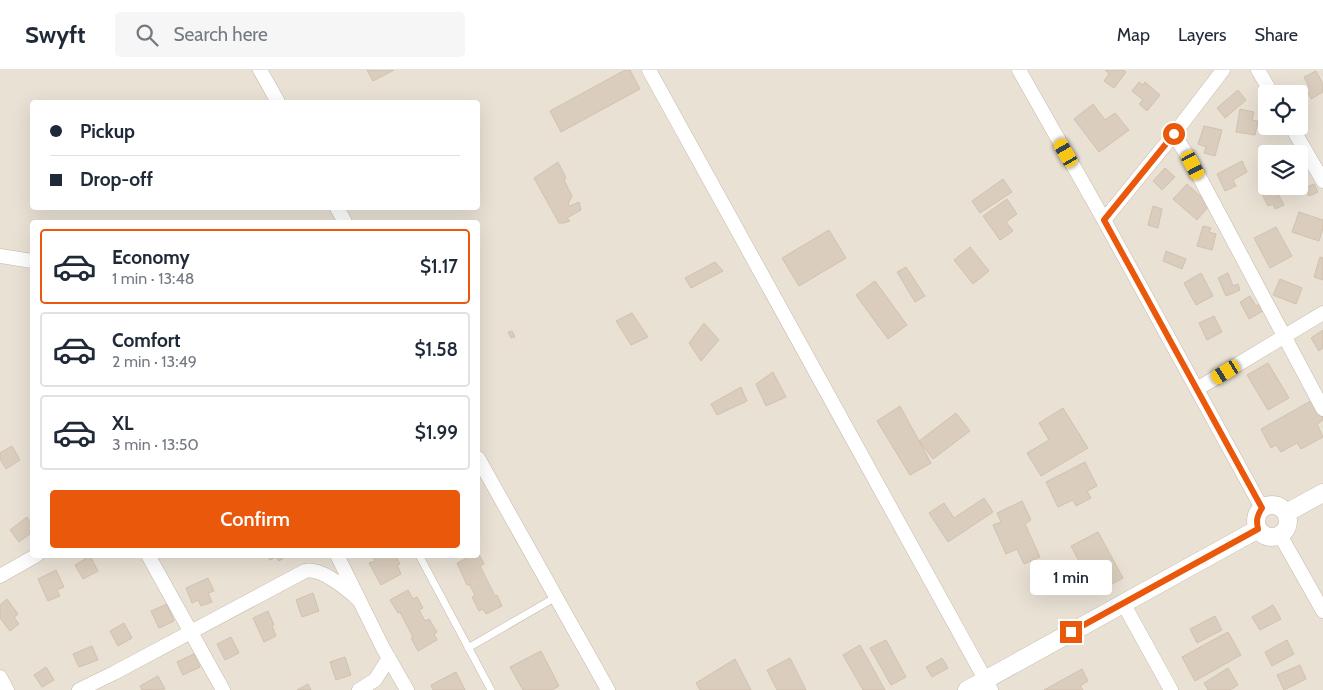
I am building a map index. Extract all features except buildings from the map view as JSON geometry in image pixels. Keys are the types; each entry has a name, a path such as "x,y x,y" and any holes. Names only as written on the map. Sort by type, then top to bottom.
{"street":[{"path":"260,70 277,100"},
{"path":"649,70 988,685"},
{"path":"1019,70 1104,220 1262,508"},
{"path":"1258,70 1267,85"},
{"path":"1104,220 1174,134 1219,71"},
{"path":"1174,134 1193,165 1323,409"},
{"path":"1296,135 1323,181"},
{"path":"0,256 30,261"},
{"path":"1197,389 1323,313"},
{"path":"480,462 608,690"},
{"path":"1286,513 1323,493"},
{"path":"1270,505 1280,506 1286,513 1288,521 1286,529 1280,535 1272,537 1264,535 1258,529 1256,522 1262,508 1270,505"},
{"path":"967,690 988,685 1123,604 1258,529"},
{"path":"1280,535 1323,611"},
{"path":"0,576 32,558"},
{"path":"150,558 223,690"},
{"path":"338,558 407,690"},
{"path":"79,690 310,570 317,571 346,588 359,600"},
{"path":"1123,604 1171,690"},
{"path":"361,690 375,680 389,658"},
{"path":"0,677 7,690"}],"lane":[{"path":"421,558 491,690"},
{"path":"468,648 556,597"}],"shaded area":[{"path":"0,70 1323,70 1323,690 0,690"}],"route":[{"path":"1071,632 1258,529 1256,522 1262,508 1104,220 1174,134"}]}
